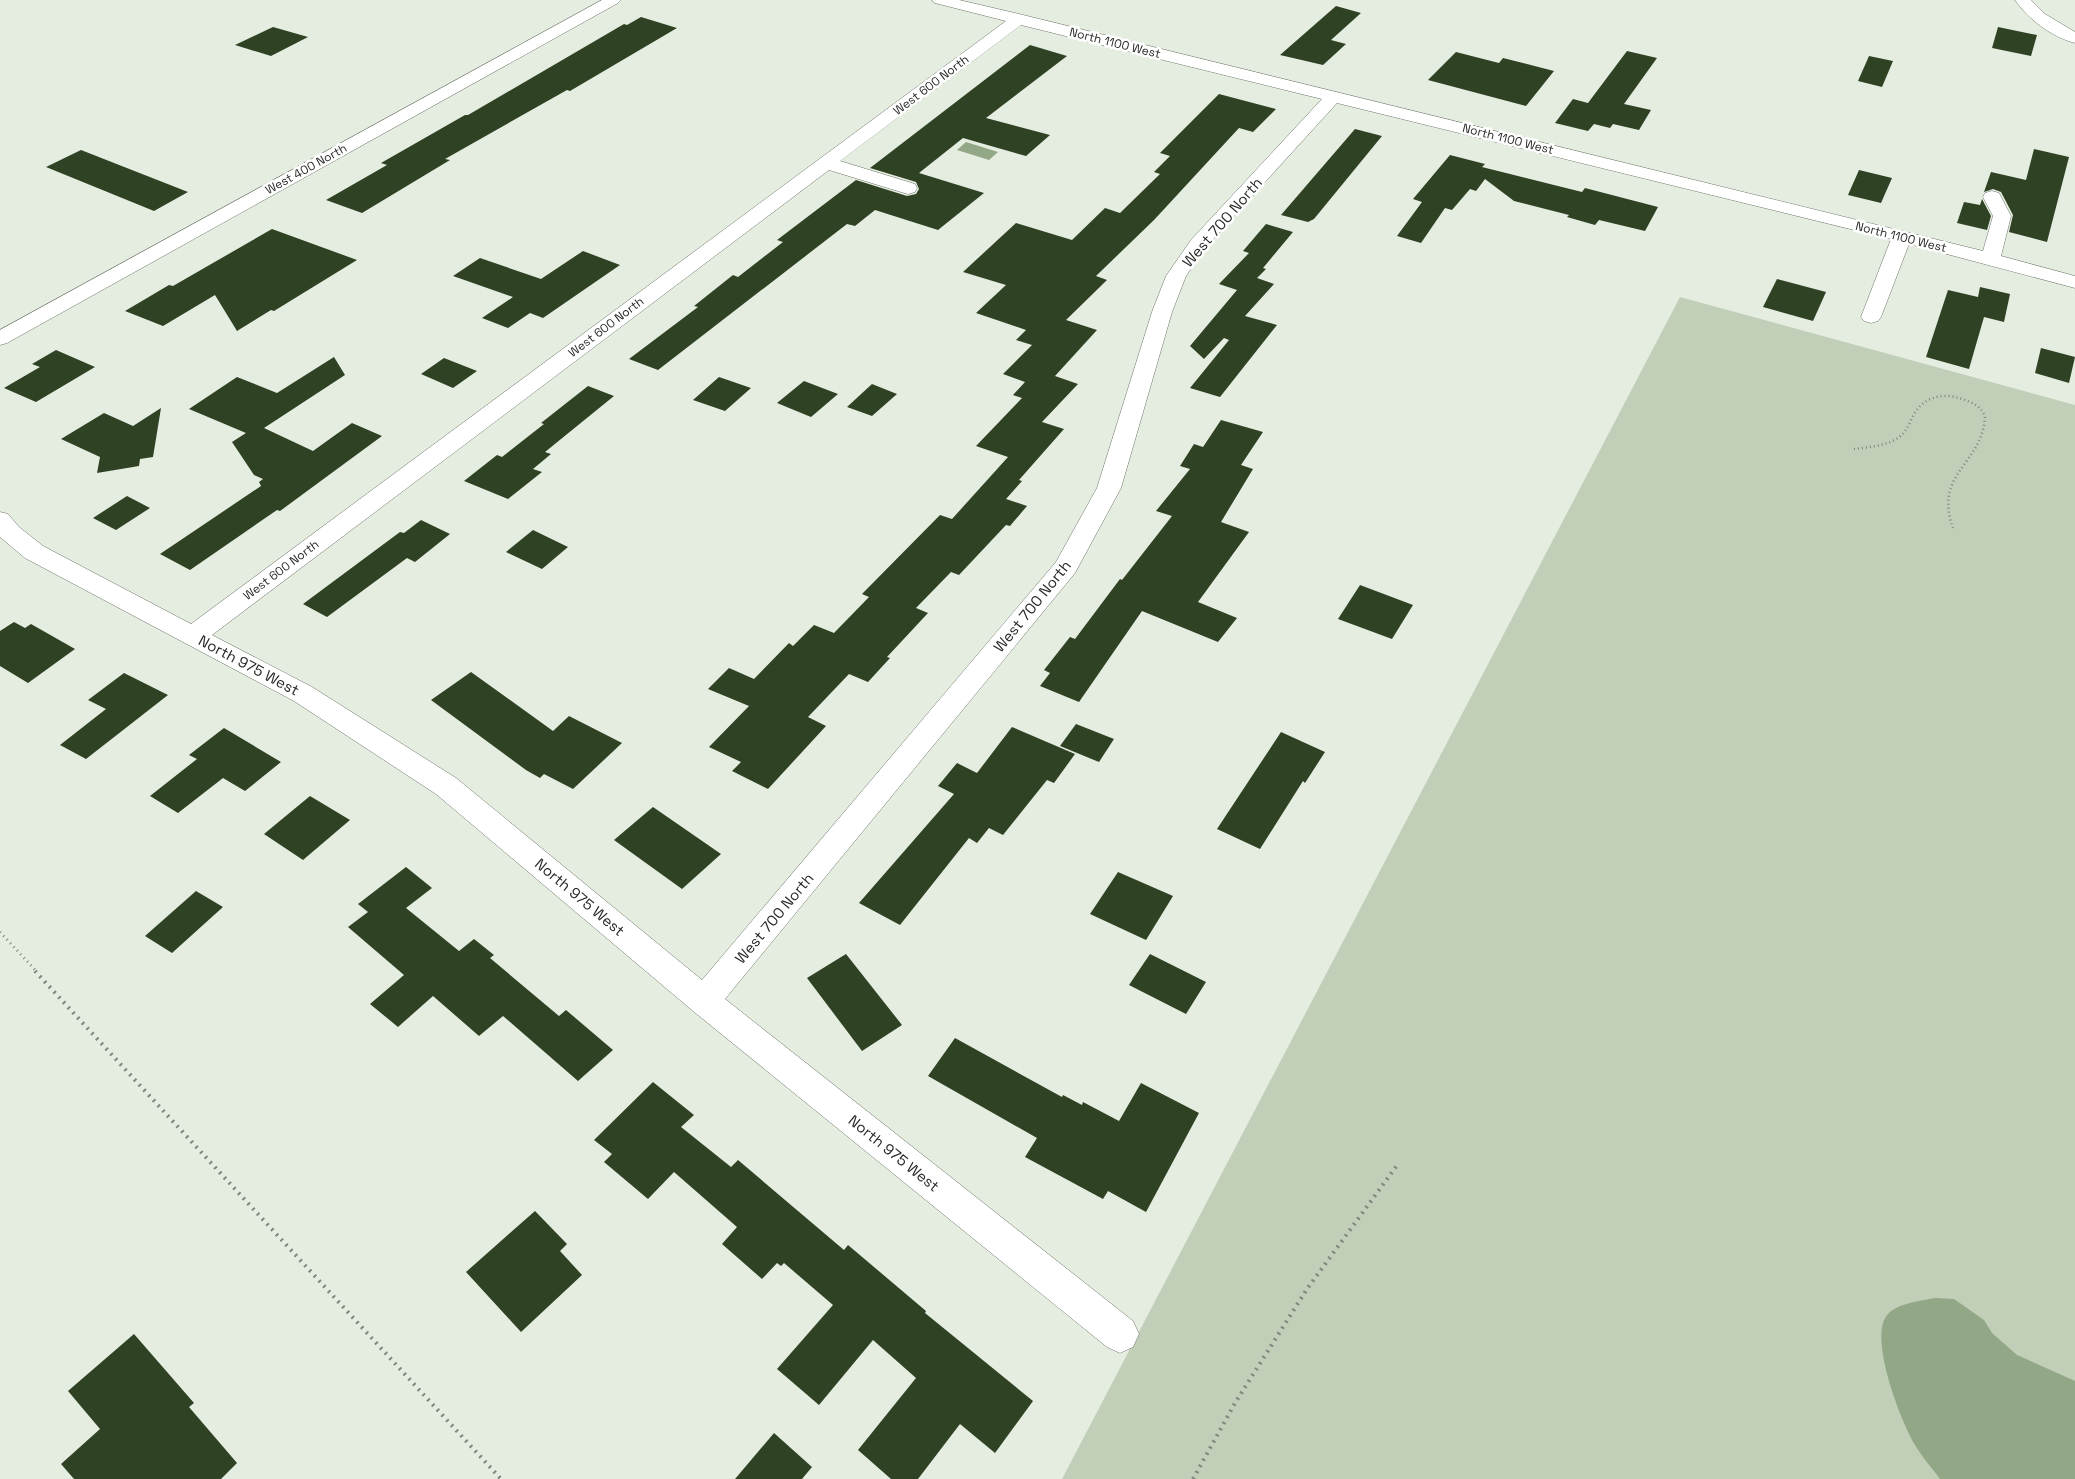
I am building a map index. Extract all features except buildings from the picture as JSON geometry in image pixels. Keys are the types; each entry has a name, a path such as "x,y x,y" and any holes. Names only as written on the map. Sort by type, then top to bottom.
{"street":[{"name":"West 400 North","path":"0,339 613,0"},
{"name":"North 1100 West","path":"940,0 1902,236 2075,282"},
{"path":"2023,0 2030,11 2053,27 2075,38"},
{"name":"West 600 North","path":"193,636 1019,19"},
{"name":"West 700 North","path":"704,1001 1066,567 1109,488 1162,312 1176,276 1198,244 1334,96"},
{"path":"826,163 908,188"},
{"path":"1990,260 2002,216 1992,197"},
{"path":"1871,317 1902,236"},
{"name":"North 975 West","path":"0,520 10,533 34,552 303,694 446,786 704,1001 1120,1334"}],"path":[{"path":"1854,449 1874,447 1897,439 1905,431 1922,403 1937,396 1959,398 1979,407 1986,417 1984,431 1953,481 1945,504 1952,528"},
{"path":"0,932 501,1479"},
{"path":"1193,1479 1235,1403 1307,1289 1398,1164"}],"shaded area":[{"path":"966,142 998,152 989,160 957,150"},
{"path":"1680,297 2075,405 2075,1479 1062,1479"},
{"path":"1935,1298 1954,1299 1984,1320 1992,1333 2017,1355 2075,1381 2075,1479 1940,1479 1918,1449 1902,1418 1888,1379 1881,1340 1883,1325 1892,1310 1910,1303"}]}
